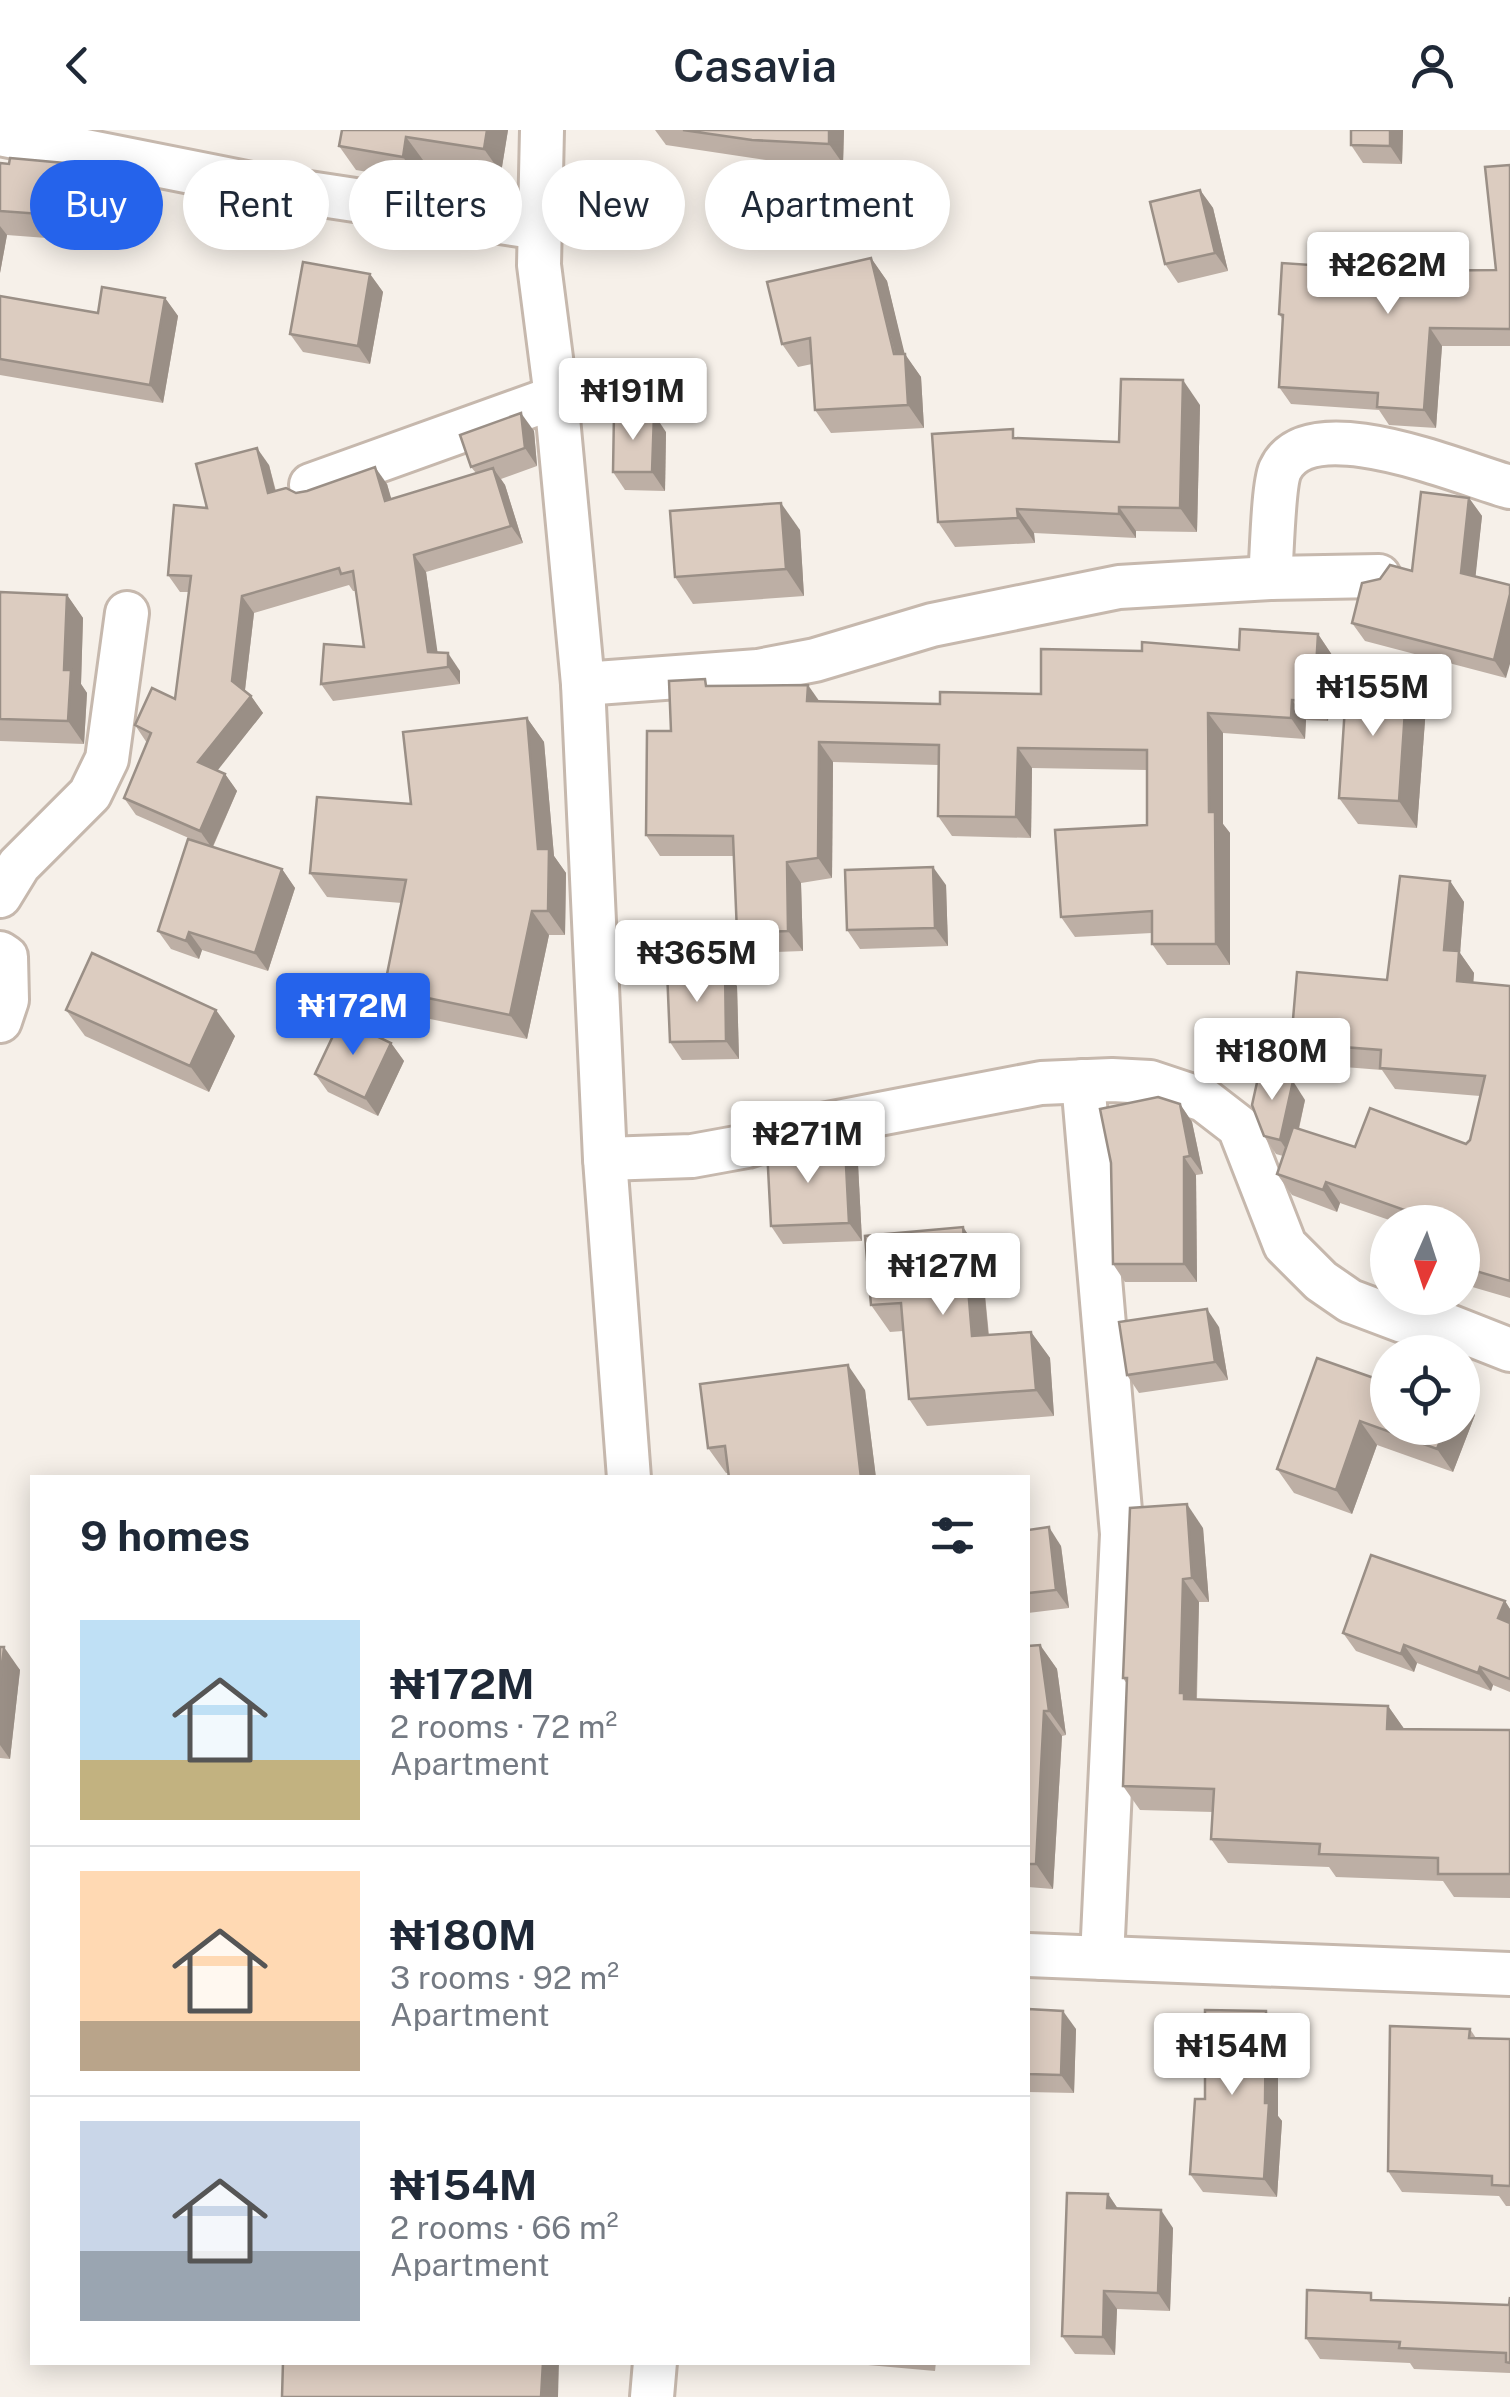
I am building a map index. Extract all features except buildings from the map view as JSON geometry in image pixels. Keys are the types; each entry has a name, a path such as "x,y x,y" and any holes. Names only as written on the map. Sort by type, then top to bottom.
{"street":[{"path":"542,130 539,266 556,397 583,684 605,1159 628,1475"},
{"path":"0,134 256,185 540,228"},
{"path":"310,484 556,397"},
{"path":"1270,578 1279,472 1293,453 1308,444 1346,444 1412,455 1510,487"},
{"path":"583,684 758,671 815,660 932,626 1119,588 1270,578 1379,576"},
{"path":"0,896 19,865 90,794 107,759 126,613"},
{"path":"0,953 6,957 8,1000 0,1021"},
{"path":"1082,1081 1122,1534 1102,1958"},
{"path":"605,1159 692,1156 747,1146 801,1129 1041,1083 1150,1082 1204,1100 1239,1126 1285,1245 1321,1282 1350,1300 1404,1321 1444,1324 1510,1350"},
{"path":"1030,1955 1510,1974"},
{"path":"652,2397 654,2365"}]}
